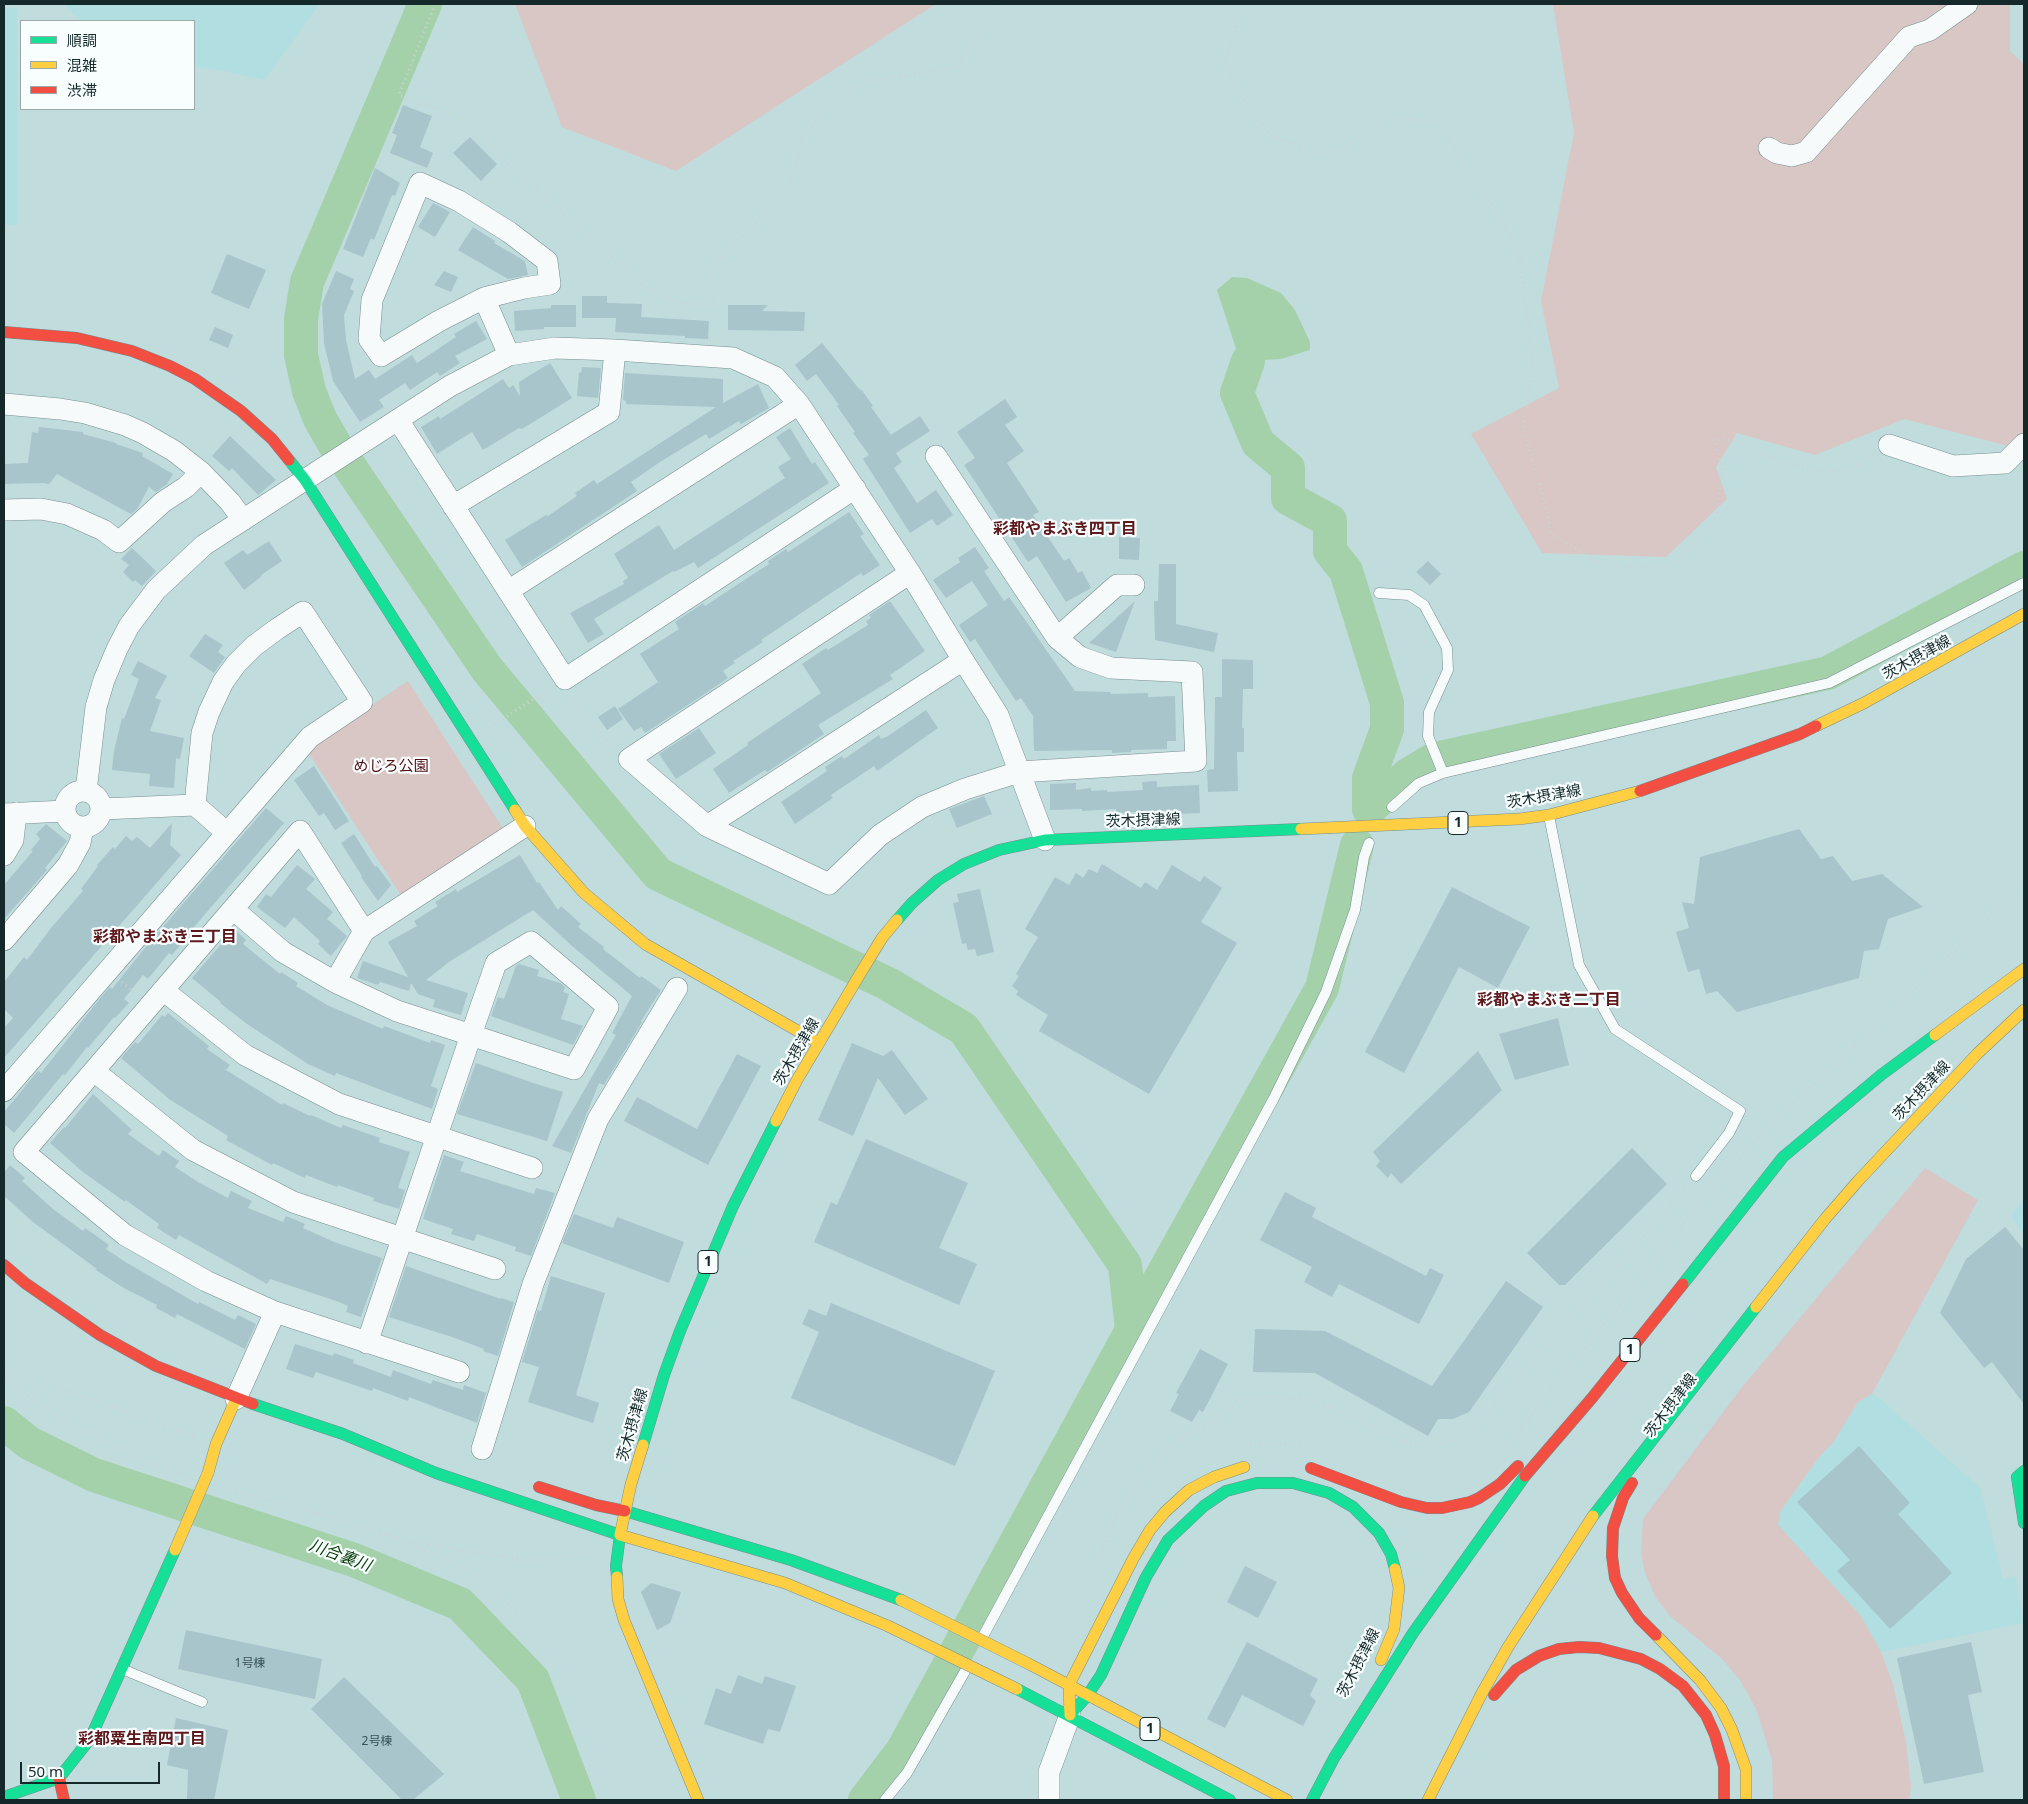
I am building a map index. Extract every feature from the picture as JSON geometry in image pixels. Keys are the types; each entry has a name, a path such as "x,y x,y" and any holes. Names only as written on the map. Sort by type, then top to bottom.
{"main road":[{"path":"4,332 90,340 132,351 177,369 218,393 241,411 272,439 305,480 525,826 584,892 644,944 819,1043"},
{"name":"茨木摂津線","path":"698,1800 624,1620 618,1599 616,1566 625,1511 664,1375 680,1331 733,1206 762,1147 840,1007 882,938 912,903 938,880 964,864 1000,850 1045,840 1519,819 1549,814 1631,794 1800,734 1864,703 2024,614"},
{"name":"茨木摂津線","path":"1312,1800 1334,1758 1371,1697 1447,1582 1517,1486 1592,1398 1783,1157 1882,1075 2024,969"},
{"name":"茨木摂津線","path":"1428,1800 1447,1766 1482,1693 1528,1615 1580,1533 1606,1498 1825,1219 1977,1054 2024,1010"},
{"name":"茨木摂津線","path":"1746,1800 1746,1769 1722,1708 1700,1680 1648,1629 1630,1608 1615,1578 1612,1536 1615,1519 1626,1490 1775,1295 1825,1219"},
{"path":"4,1265 25,1283 100,1336 156,1366 236,1400 343,1434 405,1448"},
{"name":"茨木摂津線","path":"1302,1466 1320,1470 1402,1502 1427,1508 1453,1506 1479,1498 1500,1484 1556,1423 1592,1398"},
{"path":"4,1797 59,1778 90,1739 175,1550 208,1473 216,1444 236,1400"},
{"path":"343,1434 436,1473 620,1535"},
{"path":"1070,1715 1069,1685 1150,1530 1174,1503 1189,1490 1234,1469 1254,1464"},
{"path":"2024,1471 2017,1477 2024,1524"},
{"name":"茨木摂津線","path":"1070,1715 1087,1696 1101,1675 1146,1577 1168,1540 1204,1506 1226,1491 1257,1483 1292,1483 1329,1494 1353,1507 1363,1515 1385,1542 1395,1564 1399,1597 1394,1629 1374,1672 1302,1800"},
{"path":"532,1485 596,1505 625,1511"},
{"name":"1","path":"625,1511 791,1560 901,1600 1029,1664 1287,1800"},
{"name":"1","path":"620,1535 785,1583 888,1626 1070,1715 1230,1800"},
{"name":"茨木摂津線","path":"1447,1766 1488,1704 1516,1670 1539,1656 1559,1649 1579,1646 1599,1648 1624,1653 1651,1663 1683,1686 1710,1724 1719,1748 1725,1776 1724,1800"},
{"path":"59,1778 64,1800"}],"street":[{"path":"1770,148 1777,153 1792,156 1806,152 1909,37 1930,30 1967,4"},
{"path":"420,183 468,206 509,232 548,261 550,284 484,298 439,321 382,356 369,338 372,300 420,183"},
{"path":"484,298 509,355"},
{"path":"86,792 92,729 99,694 110,665 129,626 147,601 169,576 204,545 450,386 509,355 555,348 615,350 734,358 775,377 799,404 910,573 962,660 998,715 1045,840"},
{"path":"454,506 609,412 615,350"},
{"path":"4,404 73,411 119,423 143,434 174,450 201,472 215,485 243,520"},
{"path":"508,591 799,404"},
{"path":"398,420 564,679 854,488"},
{"path":"1889,445 1953,466 2005,463 2024,444"},
{"path":"910,573 629,759 707,826 829,884 880,835 922,807 965,789 1019,772 1196,761 1192,672 1111,668 1080,657 1057,638 936,456"},
{"path":"4,510 41,509 67,514 103,530 120,542 163,502 186,487 201,472"},
{"path":"1057,638 1117,585 1134,586"},
{"path":"4,1091 310,737 362,702 303,612 254,646 236,664 220,687 202,733 195,805"},
{"path":"707,826 962,660"},
{"path":"80,792 86,792 97,797 102,809 96,822 83,828 71,823 65,811 67,801 71,796 80,792"},
{"path":"102,809 195,805 227,833"},
{"path":"4,855 13,840 10,814 65,811"},
{"path":"335,982 364,931 525,826"},
{"path":"4,940 68,865 80,843 83,828"},
{"path":"364,931 300,831 24,1152 125,1235 206,1281 275,1312 459,1372"},
{"path":"233,909 283,952 335,982 397,1011 471,1035 574,1069 608,1007 531,942 496,963 471,1035 367,1343"},
{"path":"482,1449 534,1284 598,1119 677,988"},
{"path":"156,998 245,1055 339,1104 532,1168"},
{"path":"94,1071 193,1150 293,1202 495,1269"},
{"path":"236,1400 275,1312"},
{"path":"1049,1800 1049,1772 1070,1715"}],"lane":[{"path":"1392,807 1419,783 1442,772 1829,683 2024,583"},
{"path":"1379,593 1409,595 1424,605 1447,648 1448,670 1429,712 1428,736 1442,772"},
{"path":"1549,814 1579,965 1615,1029 1740,1111 1729,1133 1696,1176"},
{"path":"885,1800 908,1773 952,1695 1274,1098 1326,992 1355,910 1364,857 1369,843"},
{"path":"121,1669 202,1702"}],"path":[{"path":"435,4 399,95 468,120 508,164 643,285 676,302 714,306 712,266 790,190 804,136 830,104 870,80 912,76 957,67 998,4"},
{"path":"1218,4 1238,26 1226,59 1237,91 1272,136 1324,155 1351,143 1394,117 1442,123 1465,167 1496,210 1519,254 1534,359 1523,428 1549,520 1550,533 1594,560 1619,567 1666,566 1701,540 1717,515 1722,467 1714,440 1735,439 1764,455 1812,471 1842,471 1862,463 1889,445"},
{"path":"486,730 564,679"},
{"path":"577,704 616,752"},
{"path":"1501,1454 1713,1187 1777,1117 1882,1022 1986,920 2024,886"},
{"path":"108,970 156,998"},
{"path":"1128,1570 1099,1556 1118,1511 1142,1476 1169,1447 1217,1418 1240,1400 1254,1397 1310,1400 1413,1444 1426,1446 1451,1442 1472,1430 1696,1176"},
{"path":"4,1368 216,1444"},
{"path":"4,1377 71,1426 161,1468"},
{"path":"1249,1445 1280,1444 1308,1446"},
{"path":"226,1488 324,1515 406,1541 466,1569 517,1612"},
{"path":"406,1541 529,1561 588,1554"}],"shaded area":[{"path":"63,4 320,4 264,80 226,71 195,67 195,20 80,20"},
{"path":"4,8 17,8 17,225 4,225"},
{"path":"1232,277 1247,278 1281,293 1295,310 1310,342 1310,350 1281,359 1248,361 1238,355 1217,290"},
{"path":"2024,1199 2024,1235 2011,1216"},
{"path":"1872,1394 1878,1397 1980,1488 2003,1579 2016,1577 2023,1623 1881,1652 1861,1616 1781,1530 1778,1525 1780,1512 1820,1456 1833,1443 1858,1402"}],"green space":[{"path":"515,4 936,4 676,171 562,127"},
{"path":"1553,4 2010,4 2010,51 2024,64 2024,447 2020,449 1904,419 1815,455 1737,433 1716,467 1727,499 1666,557 1542,553 1471,434 1559,388 1541,301 1574,133"},
{"name":"めじろ公園","path":"408,681 504,830 402,897 308,752 315,743"},
{"path":"1925,1168 1978,1200 1872,1394 1858,1402 1833,1443 1820,1456 1780,1512 1778,1525 1861,1616 1881,1652 1893,1684 1906,1742 1911,1787 1909,1800 1773,1800 1772,1761 1757,1711 1740,1680 1721,1658 1670,1616 1656,1598 1645,1573 1641,1553 1643,1519 1739,1391"}],"building":[{"path":"403,105 432,116 420,147 433,153 427,168 390,153 397,135 392,133"},
{"path":"470,137 497,164 481,181 453,153"},
{"path":"375,168 400,183 395,196 392,195 374,240 371,238 363,257 343,249"},
{"path":"433,203 450,212 435,237 418,227"},
{"path":"473,227 495,241 494,243 525,261 528,275 508,279 458,250"},
{"path":"227,254 266,270 249,309 211,293"},
{"path":"336,271 354,279 350,289 354,291 344,315 346,340 355,379 369,370 375,379 412,355 417,363 456,337 454,334 476,321 487,339 455,356 460,363 440,376 437,372 410,390 405,383 379,400 384,407 360,422 333,381 324,343 322,304"},
{"path":"444,271 458,277 451,292 434,285"},
{"path":"582,296 607,296 607,303 642,304 641,317 709,321 708,339 615,332 616,318 582,318"},
{"path":"551,305 576,305 576,327 544,327 544,329 515,331 514,311 551,308"},
{"path":"728,305 768,305 762,311 805,312 804,331 728,330"},
{"path":"215,327 233,335 228,348 209,340"},
{"path":"822,343 861,389 891,435 920,416 930,431 896,453 902,462 894,468 917,503 936,490 953,515 937,526 932,519 910,533 863,459 869,455 853,433 855,432 837,406 839,405 816,374 807,381 795,365"},
{"path":"550,363 572,398 522,429 519,428 483,450 472,432 437,454 421,427 439,416 440,419 503,379 509,388 513,385 520,396 519,382"},
{"path":"582,367 601,368 598,398 577,396 579,372 581,373"},
{"path":"625,373 723,379 723,403 758,384 769,408 741,424 739,421 709,439 706,434 660,462 631,482 637,491 522,567 505,540 546,515 548,516 577,496 575,493 594,480 597,484 716,407 626,404 626,401 623,400"},
{"path":"1005,399 1017,417 1005,425 1024,451 1007,463 1039,512 1033,515 1064,561 1069,558 1078,573 1082,571 1091,588 1066,602 1037,556 1028,562 964,465 975,458 957,432"},
{"path":"39,427 83,432 83,434 116,443 143,453 142,456 173,474 167,484 156,492 149,487 137,509 131,514 57,474 49,484 4,484 4,464 28,463 32,432 38,433"},
{"path":"790,428 812,464 815,462 829,483 698,568 694,562 673,571 594,619 604,634 588,643 570,613 624,584 623,581 628,578 614,554 659,525 674,550 785,478 778,467 791,459 776,437"},
{"path":"230,436 276,480 258,495 232,468 229,471 212,456"},
{"path":"849,512 864,534 860,536 880,565 863,576 861,573 761,640 763,642 733,661 735,663 723,671 728,678 700,697 645,733 641,727 634,731 618,709 658,682 640,654 679,629 675,622 703,603 705,606 769,564 768,561 786,549 788,552"},
{"path":"1119,537 1140,538 1139,560 1119,559"},
{"path":"269,541 282,561 261,575 244,590 224,563 243,550 247,555"},
{"path":"975,547 989,568 984,571 1004,601 1009,597 1075,691 1110,692 1111,694 1148,693 1148,697 1175,696 1176,741 1167,741 1167,749 1131,750 1131,752 1112,753 1112,750 1034,751 1033,716 1021,698 1016,701 975,639 970,642 959,625 988,605 972,581 946,598 933,580 960,562 958,558"},
{"path":"132,548 156,571 142,586 135,580 133,582 123,572 129,565 121,559"},
{"path":"1428,561 1441,574 1430,585 1416,572"},
{"path":"1159,564 1176,564 1176,624 1218,633 1214,652 1155,640 1154,601 1158,601"},
{"path":"890,601 925,651 890,675 893,679 818,725 824,734 767,772 765,770 729,793 713,769 748,745 747,743 821,693 802,664 826,648 828,650 868,625 866,621 871,618 869,615"},
{"path":"1135,601 1116,652 1089,643"},
{"path":"205,634 223,645 218,652 225,657 214,673 189,656"},
{"path":"1222,659 1253,660 1253,689 1243,689 1242,728 1244,728 1244,752 1237,752 1238,791 1208,792 1207,770 1214,769 1215,697 1222,697"},
{"path":"138,661 167,676 155,698 161,700 150,731 184,738 180,759 176,758 174,788 149,786 150,774 112,770 114,751 122,718 124,719 139,679 131,675"},
{"path":"615,706 623,719 607,730 598,717"},
{"path":"926,710 938,728 877,771 874,766 831,795 833,798 795,824 781,802 827,771 825,767 842,756 844,759 879,735 881,739 888,736"},
{"path":"699,728 716,753 676,779 659,754"},
{"path":"314,766 349,821 335,830 324,813 319,816 294,780"},
{"path":"1157,781 1157,787 1199,785 1200,813 1176,814 1176,810 1116,813 1116,809 1050,810 1050,784 1076,783 1076,790 1091,788 1091,791 1107,790 1107,792 1143,790 1142,782"},
{"path":"984,796 992,814 957,828 949,809"},
{"path":"266,808 284,823 187,935 172,955 169,953 148,979 143,975 124,999 129,1003 87,1047 65,1075 63,1074 14,1133 4,1124 4,1112 38,1071 41,1073 97,1002 110,987 112,989 149,943"},
{"path":"172,823 170,845 181,855 4,1058 4,1028 13,1018 4,1009 4,982 24,957 27,960 51,928 83,891 81,889 97,865 113,847 115,849 126,836 132,841 137,837 150,848"},
{"path":"46,824 67,841 45,868 47,870 4,919 4,885 33,851 31,850 40,839 36,834"},
{"path":"1799,829 1821,859 1833,856 1852,881 1882,874 1923,907 1888,919 1879,949 1864,951 1859,978 1737,1012 1717,991 1706,994 1699,969 1688,972 1676,932 1689,928 1682,902 1694,904 1700,857"},
{"path":"354,834 375,867 377,866 391,885 378,901 341,843"},
{"path":"520,855 537,883 539,882 558,910 561,906 581,924 578,927 604,947 603,949 640,978 641,976 661,990 604,1085 599,1083 571,1153 552,1146 616,1035 612,1033 632,996 572,946 533,910 449,962 426,980 468,993 461,1015 433,1007 435,1000 418,994 411,983 409,991 380,982 378,985 357,978 363,961 408,977 388,942 417,926 414,921 438,906 435,902 456,889 457,892"},
{"path":"1102,864 1141,888 1145,882 1157,890 1172,865 1200,882 1204,876 1222,888 1201,922 1237,943 1149,1094 1039,1031 1048,1015 1016,995 1018,991 1012,986 1019,976 1016,974 1038,937 1025,929 1055,877 1069,885 1076,873 1083,878 1089,869 1097,873"},
{"path":"297,865 315,879 306,889 333,912 327,919 347,936 331,956 318,944 320,941 294,917 285,928 257,907 266,894 271,897"},
{"path":"1452,887 1530,927 1498,988 1459,967 1404,1073 1365,1052"},
{"path":"980,889 994,952 977,956 975,949 968,950 966,943 962,944 953,903 959,902 957,894"},
{"path":"234,929 246,940 243,944 280,974 281,972 298,983 296,986 327,1005 383,1029 384,1026 430,1043 431,1040 445,1045 431,1086 438,1089 432,1109 336,1073 335,1076 308,1064 247,1024 192,978"},
{"path":"519,964 539,970 537,976 560,983 565,987 563,992 569,994 561,1019 583,1026 573,1045 491,1016 498,997 504,999 516,966"},
{"path":"168,1013 209,1046 207,1049 230,1065 226,1070 282,1105 283,1103 341,1128 343,1125 380,1138 379,1142 410,1152 398,1188 405,1190 399,1209 373,1201 374,1198 338,1185 337,1187 306,1175 305,1178 273,1163 272,1165 226,1140 228,1136 169,1099 121,1058 135,1042 138,1044 162,1015 165,1017"},
{"path":"1558,1018 1569,1065 1515,1080 1499,1034"},
{"path":"852,1043 883,1056 892,1050 928,1099 905,1115 878,1078 853,1136 818,1120"},
{"path":"1478,1051 1502,1090 1401,1184 1391,1173 1388,1178 1376,1166 1380,1161 1373,1152"},
{"path":"737,1054 761,1066 708,1165 624,1121 637,1097 697,1129"},
{"path":"476,1063 563,1092 547,1141 457,1114"},
{"path":"93,1094 132,1130 128,1134 159,1156 163,1150 179,1161 175,1167 198,1182 228,1198 231,1191 252,1201 248,1208 283,1222 286,1216 305,1224 303,1228 334,1242 382,1258 361,1317 346,1312 348,1306 339,1302 270,1279 267,1284 179,1235 176,1240 157,1228 159,1224 83,1172 50,1143"},
{"path":"866,1139 968,1183 939,1248 977,1264 959,1305 814,1242 831,1202 837,1205"},
{"path":"1632,1148 1667,1184 1565,1285 1559,1285 1527,1253"},
{"path":"444,1155 464,1162 460,1171 534,1194 536,1188 555,1193 531,1256 515,1251 516,1247 477,1234 474,1241 451,1234 453,1229 423,1219"},
{"path":"10,1165 25,1178 22,1181 53,1209 83,1231 85,1228 109,1245 106,1249 127,1263 198,1304 199,1302 235,1320 238,1315 256,1324 245,1349 177,1314 175,1318 156,1308 157,1305 122,1287 96,1270 33,1222 4,1196 4,1173"},
{"path":"1285,1192 1316,1208 1312,1217 1426,1276 1430,1268 1444,1275 1419,1324 1339,1284 1332,1297 1304,1282 1312,1267 1260,1240"},
{"path":"574,1214 613,1228 617,1217 684,1242 669,1283 562,1243"},
{"path":"2005,1227 2024,1250 2024,1404 1992,1362 1984,1368 1940,1313 1966,1259"},
{"path":"406,1266 514,1302 498,1356 452,1337 389,1317"},
{"path":"551,1276 605,1293 576,1395 599,1403 593,1423 528,1402 539,1367 522,1362 538,1310 541,1311"},
{"path":"1506,1281 1543,1307 1469,1412 1453,1419 1438,1419 1428,1436 1315,1373 1253,1372 1255,1329 1325,1331 1432,1386"},
{"path":"831,1303 995,1371 955,1466 791,1398 819,1332 802,1324 809,1309 826,1316"},
{"path":"295,1344 333,1356 334,1353 354,1360 353,1363 391,1377 393,1370 431,1384 433,1380 463,1390 464,1385 486,1393 477,1423 409,1397 408,1401 373,1388 372,1391 316,1372 313,1378 286,1369"},
{"path":"1200,1349 1228,1364 1203,1412 1199,1410 1192,1422 1170,1411 1179,1394 1176,1393"},
{"path":"1859,1446 1910,1503 1898,1514 1952,1573 1890,1629 1837,1571 1850,1560 1797,1502"},
{"path":"1245,1566 1277,1582 1258,1618 1227,1602"},
{"path":"651,1583 681,1592 670,1623 657,1630 641,1592"},
{"path":"186,1630 322,1659 315,1699 178,1669"},
{"path":"1247,1642 1318,1679 1310,1695 1316,1701 1303,1726 1242,1695 1225,1728 1207,1719"},
{"path":"1971,1642 1982,1692 1968,1695 1984,1772 1924,1784 1897,1658"},
{"path":"738,1675 762,1684 765,1676 796,1686 780,1732 768,1729 763,1744 704,1724 716,1688 731,1694"},
{"path":"344,1677 444,1774 413,1800 402,1800 311,1709"},
{"path":"176,1718 228,1730 214,1800 187,1800 188,1770 167,1765"}],"waterway":[{"path":"425,4 307,282 301,319 301,355 309,391 320,419 335,445 487,669 658,874 888,984 964,1029 1125,1265 1132,1330"},
{"path":"1248,361 1237,393 1258,443 1288,468 1288,498 1330,521 1330,551 1346,571 1387,703 1387,729 1369,778 1369,809"},
{"path":"1369,809 1408,775 1431,761 1444,757 1828,673 2024,568"},
{"path":"865,1800 903,1750 1132,1330 1322,988 1357,845"},
{"name":"川合裏川","path":"4,1423 29,1443 94,1475 354,1560 460,1604 533,1680 579,1800"}],"traffic: fast":[{"path":"289,460 305,480 515,810"},
{"path":"897,920 912,903 938,880 964,864 999,850 1045,840 1301,829"},
{"path":"1683,1284 1783,1157 1881,1075 1935,1035"},
{"path":"643,1445 664,1375 680,1331 733,1206 776,1121"},
{"path":"1593,1516 1756,1307"},
{"path":"253,1404 343,1434 436,1473 620,1535 616,1566 617,1577"},
{"path":"2024,1471 2017,1477 2024,1523"},
{"path":"1312,1800 1334,1758 1413,1633 1525,1476"},
{"path":"1070,1715 1087,1696 1101,1675 1146,1577 1168,1540 1204,1506 1226,1491 1257,1483 1293,1483 1329,1493 1353,1507 1379,1533 1391,1554 1395,1569"},
{"path":"625,1511 791,1560 901,1600"},
{"path":"4,1797 59,1778 90,1739 175,1550"},
{"path":"1017,1689 1230,1800"}],"traffic: slow":[{"path":"1816,726 1864,703 2024,614"},
{"path":"1301,829 1519,819 1549,815 1640,791"},
{"path":"515,810 525,826 584,893 645,944 819,1043"},
{"path":"776,1121 797,1080 860,974 882,938 897,920"},
{"path":"1935,1035 2024,969"},
{"path":"1756,1307 1825,1219 1858,1181 1977,1054 2024,1010"},
{"path":"208,1473 216,1444 236,1399"},
{"path":"643,1445 631,1484 620,1535 785,1583 888,1626"},
{"path":"1070,1715 1069,1685 1133,1559 1150,1530 1165,1512 1189,1490 1214,1477 1244,1467"},
{"path":"175,1550 208,1473"},
{"path":"1428,1800 1482,1693 1508,1647 1593,1516"},
{"path":"1381,1660 1394,1629 1399,1588 1395,1569"},
{"path":"617,1577 618,1599 624,1620 698,1800"},
{"path":"901,1600 1029,1664"},
{"path":"888,1626 1017,1689"},
{"path":"1656,1635 1700,1680 1721,1708 1732,1730 1746,1769 1746,1800"},
{"path":"1029,1664 1287,1800"}],"traffic: jam":[{"path":"4,332 77,338 132,351 170,366 195,379 241,411 272,439 289,460"},
{"path":"1640,791 1800,734 1816,726"},
{"path":"4,1265 25,1283 100,1335 156,1366 253,1404"},
{"path":"1525,1476 1592,1398 1683,1284"},
{"path":"1311,1468 1401,1502 1427,1508 1442,1508 1470,1502 1479,1498 1500,1484 1518,1466"},
{"path":"1632,1483 1623,1498 1613,1528 1612,1556 1615,1578 1622,1593 1639,1618 1656,1635"},
{"path":"539,1487 596,1505 625,1511"},
{"path":"1494,1695 1516,1670 1539,1656 1559,1649 1599,1648 1641,1659 1660,1669 1683,1686 1706,1715 1715,1735 1724,1766 1724,1800"},
{"path":"59,1778 64,1800"}],"district":[{"name":"彩都やまぶき四丁目","path":"1065,529"},
{"name":"彩都やまぶき三丁目","path":"165,937"},
{"name":"彩都やまぶき二丁目","path":"1549,1000"},
{"name":"彩都粟生南四丁目","path":"142,1739"}]}
